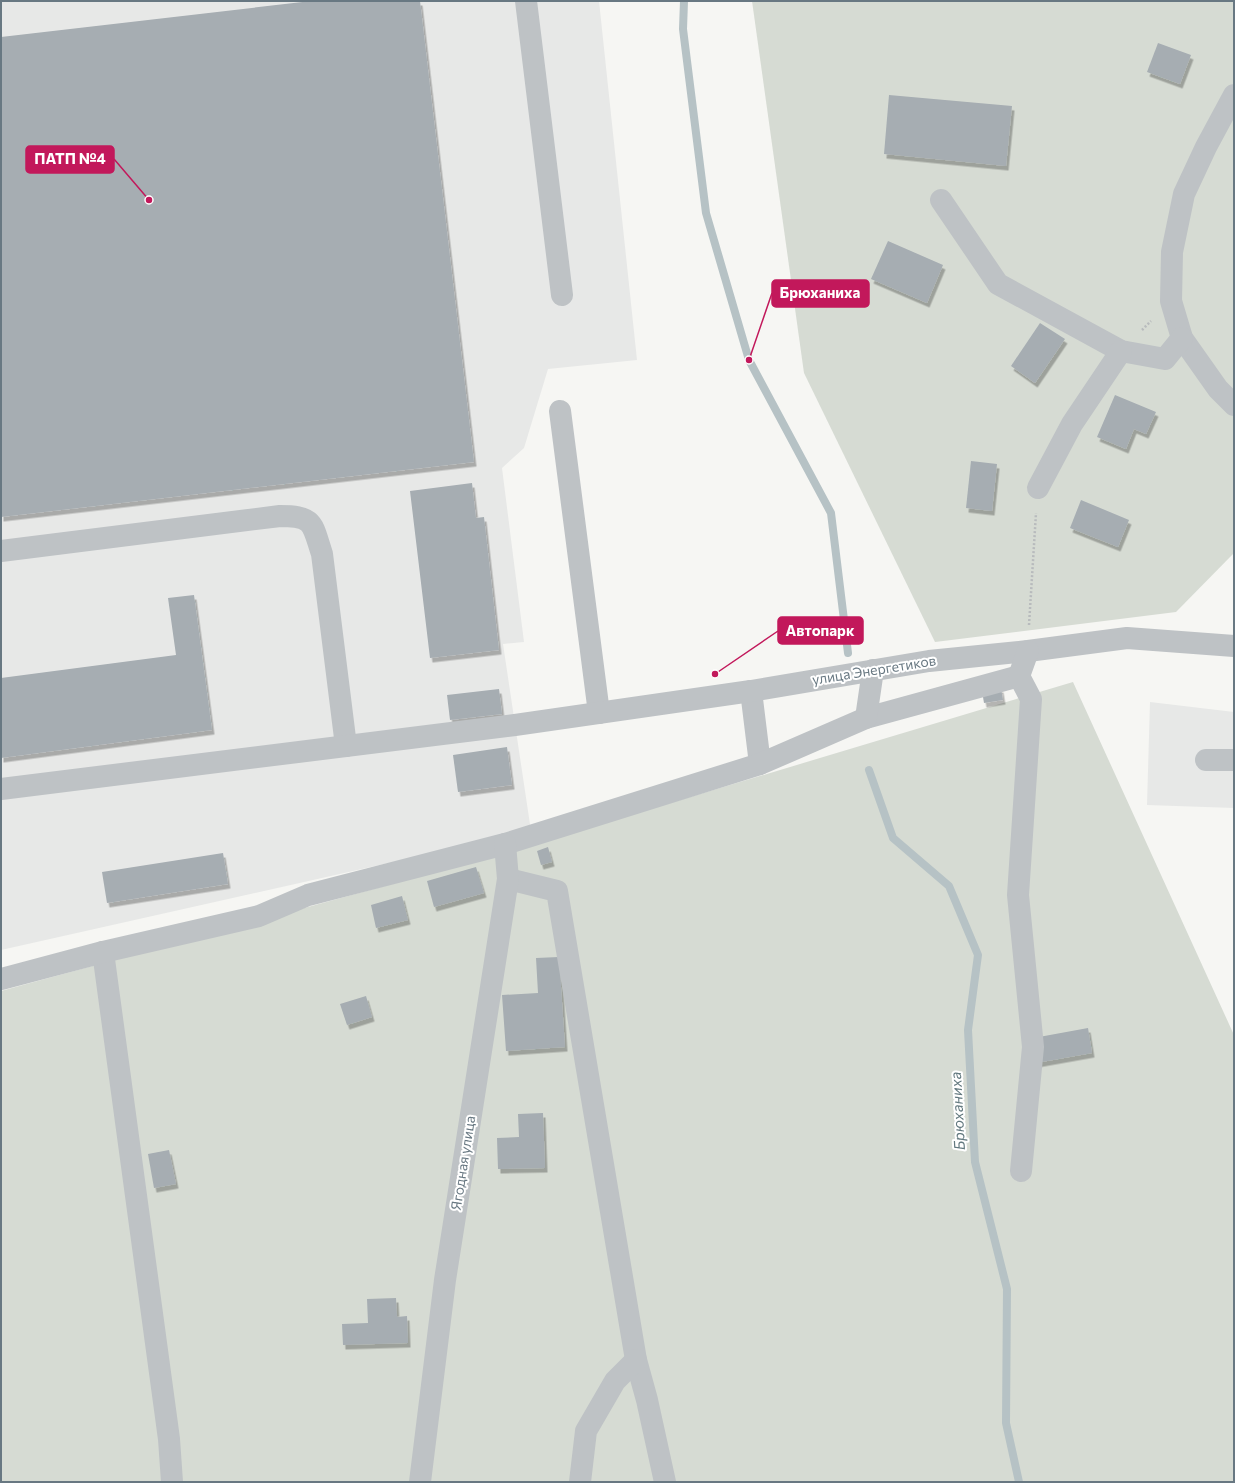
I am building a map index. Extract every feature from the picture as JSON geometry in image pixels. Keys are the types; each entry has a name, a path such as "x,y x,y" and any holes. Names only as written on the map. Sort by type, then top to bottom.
{"street":[{"path":"526,1 562,295"},
{"path":"1234,96 1206,147 1184,194 1172,252 1171,301 1182,338 1218,389 1234,405"},
{"path":"941,200 998,284 1122,351 1165,359 1182,338"},
{"path":"1038,488 1072,424 1122,351"},
{"path":"560,411 598,713"},
{"path":"1,551 280,516 301,516 313,526 322,554 346,746"},
{"name":"улица Энергетиков","path":"1,789 515,725 752,690 930,661 1028,651 1127,638 1234,646"},
{"path":"1021,1171 1033,1047 1018,894 1031,699 1019,676 1028,651"},
{"path":"866,718 873,670"},
{"path":"1,979 103,952 259,916 308,895 505,844 760,764 866,718 1019,676"},
{"path":"752,690 760,764"},
{"path":"1206,760 1234,760"},
{"name":"Ягодная улица","path":"420,1482 445,1280 508,879 505,844"},
{"path":"508,879 557,891 636,1360 647,1400 665,1482"},
{"path":"103,952 169,1439 172,1482"},
{"path":"580,1482 586,1431 615,1381 636,1360"}],"path":[{"path":"1122,351 1171,301"},
{"path":"1028,651 1038,488"}],"shaded area":[{"path":"1,1 599,1 637,360 548,369 524,448 502,468 524,642 503,644 531,831 1,950"},
{"path":"752,1 1234,1 1234,553 1176,612 935,642 804,373"},
{"path":"1073,682 1234,1035 1234,1482 1,1482 1,991 487,858"},
{"path":"1150,702 1234,712 1234,808 1147,805"}],"building":[{"path":"311,1 420,1 474,462 1,517 1,37"},
{"path":"1158,43 1191,55 1180,84 1147,72"},
{"path":"889,95 1012,106 1006,166 884,154"},
{"path":"888,241 943,265 927,303 871,279"},
{"path":"1040,323 1065,339 1035,383 1011,366"},
{"path":"1115,395 1156,412 1146,434 1134,429 1126,449 1097,437"},
{"path":"971,461 997,464 992,511 966,508"},
{"path":"472,483 476,518 484,517 499,650 430,658 410,491"},
{"path":"1081,500 1129,520 1118,547 1070,528"},
{"path":"194,595 212,730 1,758 1,678 176,655 168,598"},
{"path":"1001,688 1003,700 984,703 982,691"},
{"path":"499,689 502,714 450,720 447,695"},
{"path":"507,747 512,785 458,792 453,755"},
{"path":"548,847 552,862 541,865 537,851"},
{"path":"223,853 228,884 107,903 102,872"},
{"path":"476,867 484,893 434,907 427,881"},
{"path":"402,896 408,920 376,928 371,905"},
{"path":"559,957 565,1047 506,1051 502,995 538,993 536,958"},
{"path":"366,996 372,1017 347,1025 340,1004"},
{"path":"1088,1028 1092,1053 1036,1063 1039,1037"},
{"path":"543,1113 545,1168 498,1169 497,1138 519,1137 518,1114"},
{"path":"169,1150 176,1184 154,1188 148,1154"},
{"path":"396,1298 397,1317 407,1316 408,1343 343,1345 342,1324 368,1323 367,1299"}],"waterway":[{"name":"Брюханиха","path":"684,1 683,29 706,213 749,360 831,513 848,653"},
{"name":"Брюханиха","path":"869,770 893,838 949,886 978,955 968,1030 975,1162 1007,1289 1006,1423 1019,1482"}],"place":[{"name":"ПАТП №4","path":"149,200"},
{"name":"Брюханиха","path":"749,360"},
{"name":"Автопарк","path":"715,674"}]}
